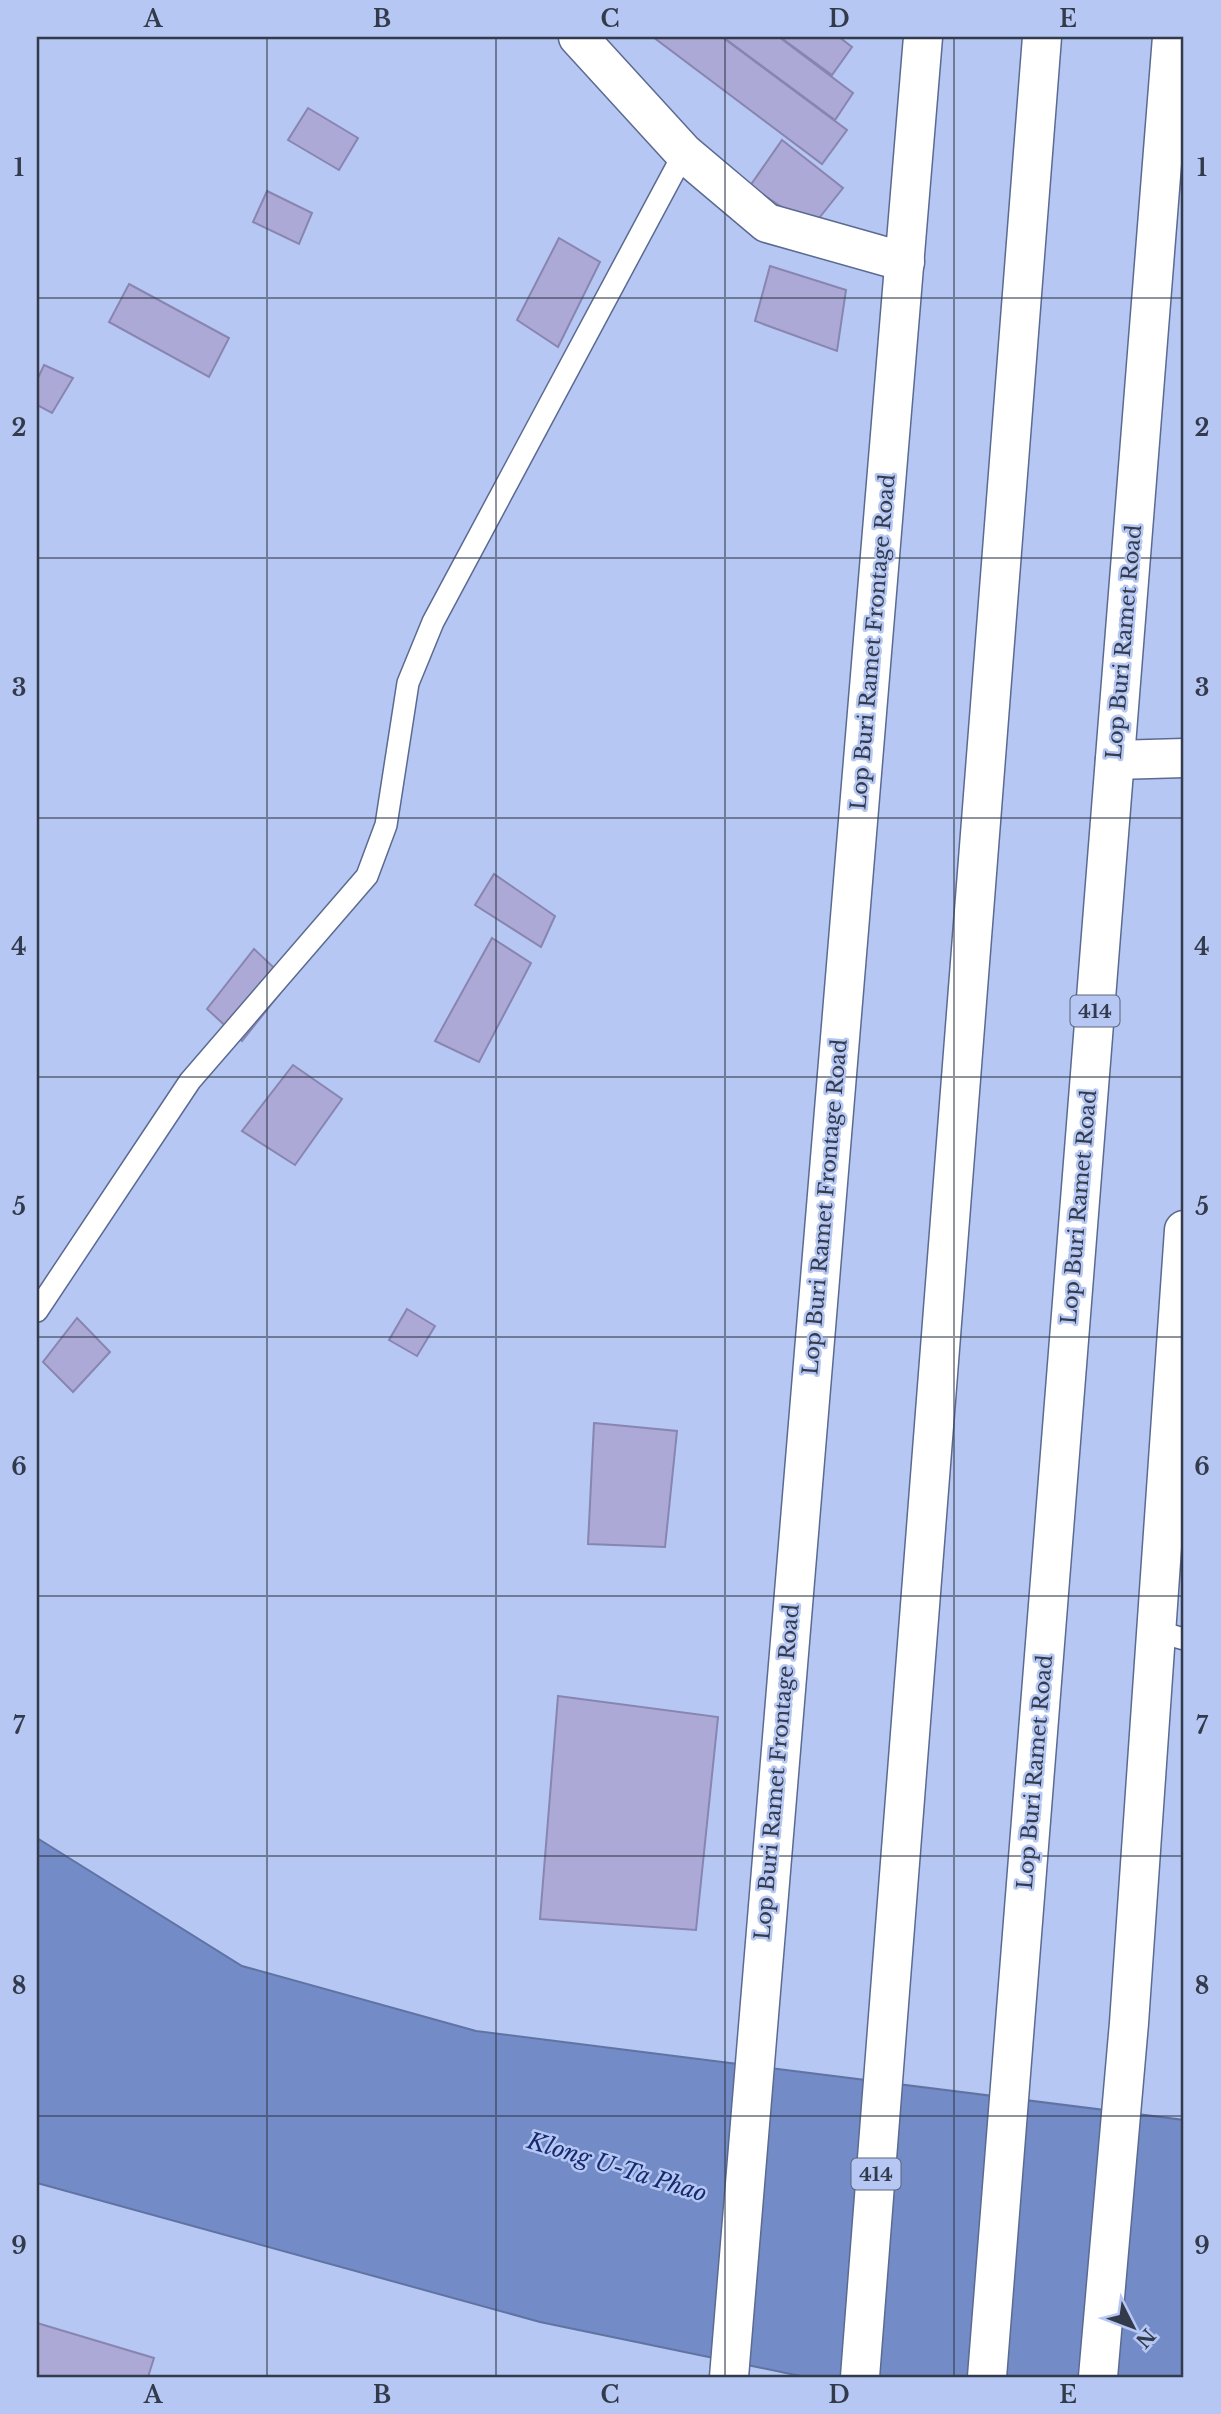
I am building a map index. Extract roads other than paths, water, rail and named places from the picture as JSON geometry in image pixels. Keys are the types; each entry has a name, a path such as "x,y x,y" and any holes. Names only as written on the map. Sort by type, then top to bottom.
{"main road":[{"path":"578,37 684,153 767,223 905,262"},
{"name":"Lop Buri Ramet Frontage Road","path":"729,2377 923,37"},
{"name":"Lop Buri Ramet Road","path":"987,2377 1172,37"},
{"name":"414","path":"860,2377 1041,51"},
{"path":"1115,760 1184,758"},
{"path":"1098,2377 1129,2023 1170,1635 1184,1230"}],"lane":[{"path":"37,1311 190,1081 367,876 387,825 408,682 433,622 684,153"}],"water":[{"name":"Klong U-Ta Phao","path":"37,1838 242,1966 476,2031 1184,2120 1184,2377 805,2377 540,2322 37,2183"}]}
